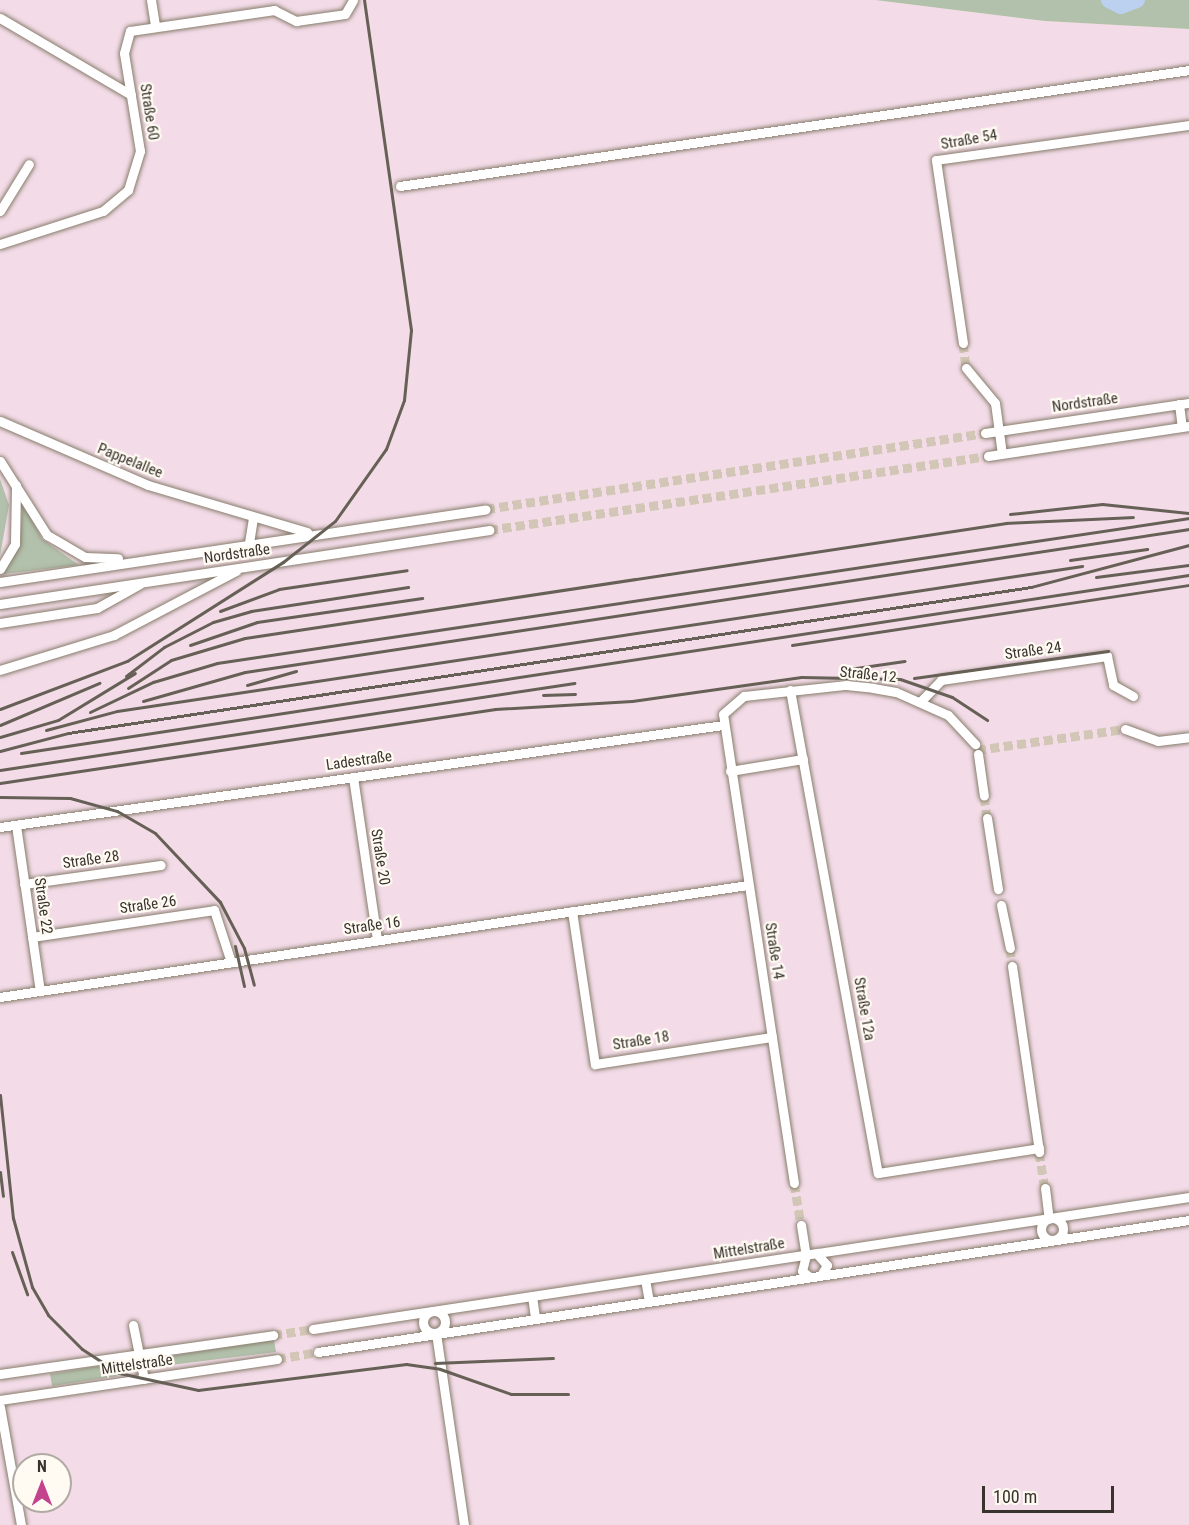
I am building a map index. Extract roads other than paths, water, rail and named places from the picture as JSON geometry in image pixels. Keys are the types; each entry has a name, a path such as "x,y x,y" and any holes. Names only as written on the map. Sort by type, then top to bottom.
{"street":[{"path":"151,0 155,25 274,5 296,21 345,14 353,0"},
{"path":"0,18 131,95"},
{"name":"Straße 60","path":"0,244 102,211 122,197 139,162 125,36 137,27 155,25"},
{"path":"400,186 1189,70"},
{"name":"Straße 54","path":"963,343 936,160 1189,125"},
{"path":"0,211 29,164"},
{"path":"966,368 995,403 1002,454"},
{"name":"Nordstraße","path":"985,433 1189,403"},
{"path":"988,456 1186,427 1179,404"},
{"name":"Pappelallee","path":"0,421 148,485 253,518 314,534"},
{"path":"0,461 47,534 65,549 98,559 159,557"},
{"path":"0,568 15,544 16,483"},
{"name":"Nordstraße","path":"0,582 486,509"},
{"path":"475,511 478,532"},
{"path":"249,543 253,518"},
{"name":"Nordstraße","path":"0,604 489,530"},
{"path":"0,670 114,634 241,568"},
{"path":"0,624 97,608 142,583"},
{"name":"Straße 24","path":"921,701 941,680 1107,656 1113,685 1132,696"},
{"name":"Straße 12","path":"723,725 729,704 744,696 790,690 846,685 921,701 948,715 976,749 984,796"},
{"name":"Straße 12a","path":"790,690 878,1173 1039,1150 1012,966"},
{"name":"Straße 14","path":"723,725 794,1183"},
{"name":"Ladestraße","path":"0,827 723,725"},
{"path":"1125,729 1158,741 1189,737"},
{"path":"730,771 802,759"},
{"name":"Straße 20","path":"352,777 377,940"},
{"path":"987,818 998,889"},
{"name":"Straße 22","path":"16,825 40,991"},
{"name":"Straße 28","path":"24,885 161,865"},
{"name":"Straße 16","path":"0,997 748,885"},
{"path":"1001,905 1010,948"},
{"name":"Straße 26","path":"32,937 214,910 231,962"},
{"name":"Straße 18","path":"572,911 595,1064 772,1037"},
{"path":"1045,1188 1049,1219 1040,1230 1053,1240"},
{"name":"Mittelstraße","path":"313,1329 1189,1197"},
{"path":"1049,1219 1064,1227 1053,1240"},
{"path":"318,1352 1189,1220"},
{"path":"801,1225 806,1255 802,1271 810,1277"},
{"path":"818,1254 827,1265 821,1275"},
{"path":"645,1279 649,1301"},
{"path":"532,1296 535,1318"},
{"path":"436,1333 423,1323 431,1311 445,1320 436,1333 464,1525"},
{"path":"133,1325 141,1355 144,1379"},
{"name":"Mittelstraße","path":"0,1374 273,1335"},
{"name":"Mittelstraße","path":"0,1400 278,1359"},
{"path":"0,1407 21,1525"}],"waterway":[{"path":"1109,0 1121,6 1137,0"}],"tunnel":[{"path":"963,343 966,368"},
{"path":"486,509 985,433"},
{"path":"489,530 988,456"},
{"path":"977,750 1125,729"},
{"path":"984,796 987,818"},
{"path":"1010,948 1012,966"},
{"path":"1039,1152 1045,1188"},
{"path":"794,1183 801,1225"},
{"path":"273,1335 313,1329"},
{"path":"277,1359 318,1352"}],"railway":[{"path":"0,709 127,661 283,562 335,521 386,449 404,400 411,330 364,0"},
{"path":"1010,514 1102,504 1189,513"},
{"path":"128,688 171,660 245,638 1006,523 1133,517"},
{"path":"90,712 153,682 217,663 1189,518"},
{"path":"143,701 245,672 1189,529"},
{"path":"0,751 68,733 1031,587 1189,545"},
{"path":"1070,560 1147,549"},
{"path":"1096,577 1189,565"},
{"path":"46,730 117,711 1082,566"},
{"path":"220,611 279,589 407,570"},
{"path":"21,753 1189,575"},
{"path":"792,645 1189,585"},
{"path":"126,676 164,647 213,622 251,611 408,587"},
{"path":"190,645 257,622 422,598"},
{"path":"914,678 1108,651"},
{"path":"849,669 904,661"},
{"path":"247,685 296,671"},
{"path":"0,737 58,720 135,673"},
{"path":"0,783 495,709 632,701 801,677 900,679 952,697 987,720"},
{"path":"0,725 99,683"},
{"path":"0,770 574,683"},
{"path":"543,695 575,694"},
{"path":"0,797 70,798 117,811 155,833 220,902 244,948 254,985"},
{"path":"235,946 244,986"},
{"path":"0,1095 13,1218 32,1287 48,1315 82,1349 119,1373 198,1390 406,1364 440,1369 511,1394 568,1394"},
{"path":"0,1172 3,1196"},
{"path":"12,1252 27,1294"},
{"path":"435,1363 553,1358"}]}
